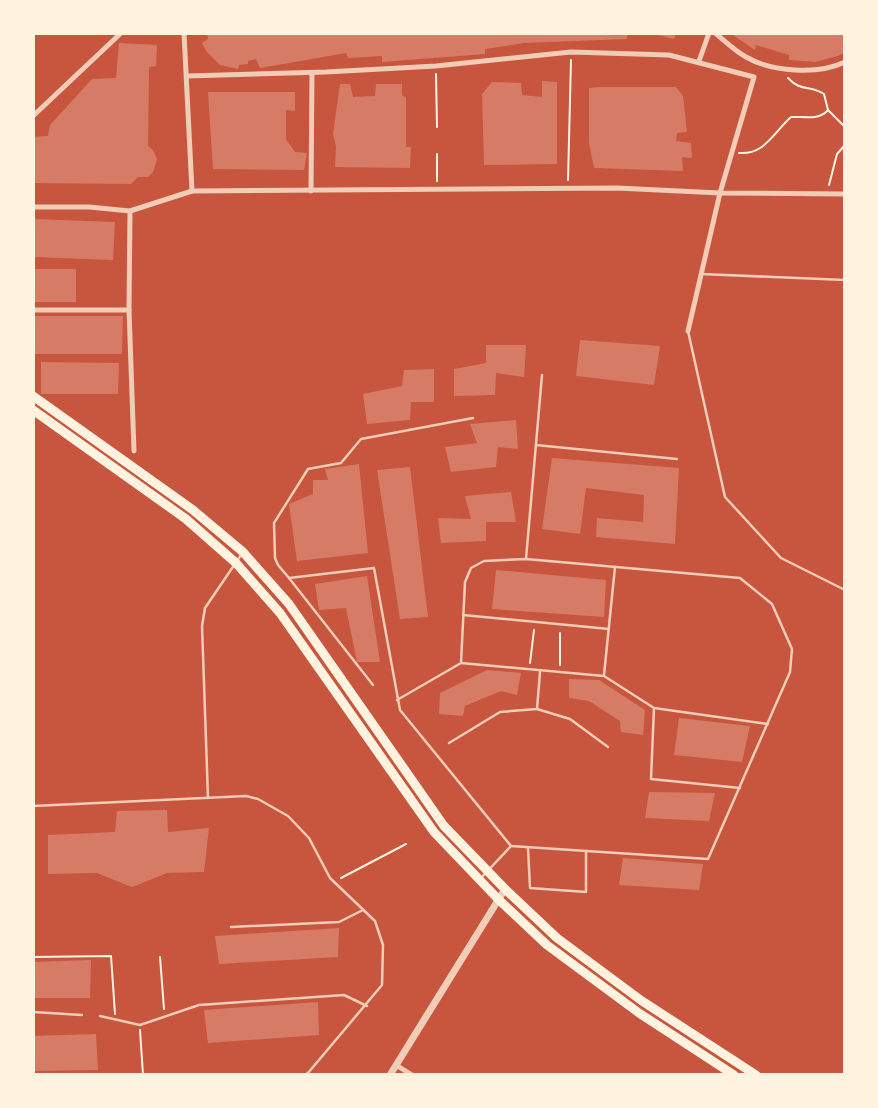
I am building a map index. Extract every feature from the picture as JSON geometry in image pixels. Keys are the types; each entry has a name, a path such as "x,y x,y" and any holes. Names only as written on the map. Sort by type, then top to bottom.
{"main road":[{"path":"33,396 193,510 243,552 289,604 444,826 505,889 557,937 642,1001 757,1075"},
{"path":"33,410 186,519 236,562 280,613 434,832 498,899 547,945 639,1013 734,1075"}],"street":[{"path":"33,116 121,33"},
{"path":"184,33 192,191"},
{"path":"699,61 709,33"},
{"path":"715,33 748,58 778,68 832,68 845,62"},
{"path":"187,76 436,66 571,52 669,55 754,76 720,193 688,331"},
{"path":"435,58 436,66"},
{"path":"311,191 312,73"},
{"path":"33,206 89,206 130,211 192,191 568,188 845,194"},
{"path":"130,211 129,310 134,451"},
{"path":"33,310 129,310"},
{"path":"390,1075 505,889"},
{"path":"396,1065 412,1075"}],"lane":[{"path":"701,274 845,280"},
{"path":"688,331 725,497 781,558 845,590"},
{"path":"526,559 542,375"},
{"path":"373,685 278,565 275,558 274,523 307,469 341,463 361,439 473,418"},
{"path":"536,445 677,459"},
{"path":"208,798 202,626 205,608 243,552"},
{"path":"289,578 374,568 400,710 511,846 708,859 790,673 792,649 772,604 740,578 526,559 484,561 471,568 465,582 461,663"},
{"path":"604,676 615,567"},
{"path":"463,615 609,629"},
{"path":"397,700 461,663 604,676 654,708 768,724"},
{"path":"537,709 540,672"},
{"path":"654,708 650,779 740,788"},
{"path":"449,743 500,712 537,709 570,719 607,747"},
{"path":"33,806 246,796 258,799 288,816 309,838 334,881 375,921 383,946 382,985 307,1074"},
{"path":"478,880 511,846"},
{"path":"528,847 530,888 586,892 586,851"},
{"path":"231,927 339,922 363,910"},
{"path":"100,1016 140,1025 199,1005 344,995 367,1006"},
{"path":"33,1012 82,1015"}],"path":[{"path":"568,188 571,52"},
{"path":"436,66 437,127"},
{"path":"778,68 780,73 796,86 824,94 828,110 845,127"},
{"path":"732,151 755,153 783,129 791,117 815,117 828,110"},
{"path":"826,194 837,154 845,145"},
{"path":"437,154 437,189"},
{"path":"529,671 535,622"},
{"path":"559,673 561,624"},
{"path":"334,881 406,844"},
{"path":"33,957 111,956 116,1020"},
{"path":"160,957 165,1017"},
{"path":"140,1025 143,1075"}],"building":[{"path":"207,33 627,33 627,39 524,43 485,49 485,54 382,62 382,56 348,58 346,53 260,68 256,59 239,65 238,69 220,65 207,52 202,43 208,39"},
{"path":"649,33 676,33 674,39"},
{"path":"730,33 845,33 845,52 815,62 789,60 789,55 756,45 755,50"},
{"path":"119,43 157,45 156,66 149,67 148,146 157,159 153,172 148,177 138,177 131,184 33,183 33,137 48,136 50,125 92,79 116,78"},
{"path":"542,81 557,82 557,164 484,165 482,94 492,82 521,83 522,95 542,97"},
{"path":"340,84 350,84 353,97 375,96 376,84 402,84 402,95 406,98 406,147 411,147 410,168 335,167 336,146 333,134"},
{"path":"676,87 683,96 687,132 677,133 676,141 691,143 692,158 682,157 683,171 594,168 589,143 589,88"},
{"path":"208,92 295,92 295,111 286,110 286,139 295,152 307,153 304,170 213,169"},
{"path":"33,219 115,222 113,260 33,257"},
{"path":"33,269 76,269 76,302 33,302"},
{"path":"33,316 123,316 122,354 33,354"},
{"path":"580,340 660,346 654,385 576,376"},
{"path":"486,345 526,345 524,377 496,373 495,395 454,396 454,369 486,363"},
{"path":"41,362 119,363 118,394 41,394"},
{"path":"434,369 434,402 411,402 410,420 367,424 363,394 402,386 404,370"},
{"path":"516,420 518,449 498,447 496,467 451,472 445,447 477,443 470,424"},
{"path":"552,458 679,468 675,544 596,537 597,518 643,522 644,495 586,488 580,534 542,529"},
{"path":"359,464 368,553 297,561 289,504 313,494 313,480 328,480 325,469"},
{"path":"410,467 428,617 400,619 377,470"},
{"path":"511,492 516,522 486,522 486,541 441,543 438,518 471,519 465,496"},
{"path":"496,570 606,580 604,617 492,609"},
{"path":"367,576 380,662 357,662 346,608 319,610 315,584"},
{"path":"487,670 521,673 517,695 501,691 465,706 463,716 439,714 440,693"},
{"path":"569,679 599,680 645,710 643,735 621,732 620,721 589,701 569,698"},
{"path":"679,718 750,726 742,762 674,755"},
{"path":"649,792 715,793 709,821 645,818"},
{"path":"167,810 168,832 209,828 204,872 167,873 132,887 97,873 48,874 48,835 115,832 117,811"},
{"path":"623,858 703,864 699,890 619,885"},
{"path":"339,928 338,957 219,964 215,936"},
{"path":"91,960 90,998 33,998 33,962"},
{"path":"318,1002 319,1035 208,1043 204,1010"},
{"path":"96,1034 98,1070 33,1071 33,1036"}]}
